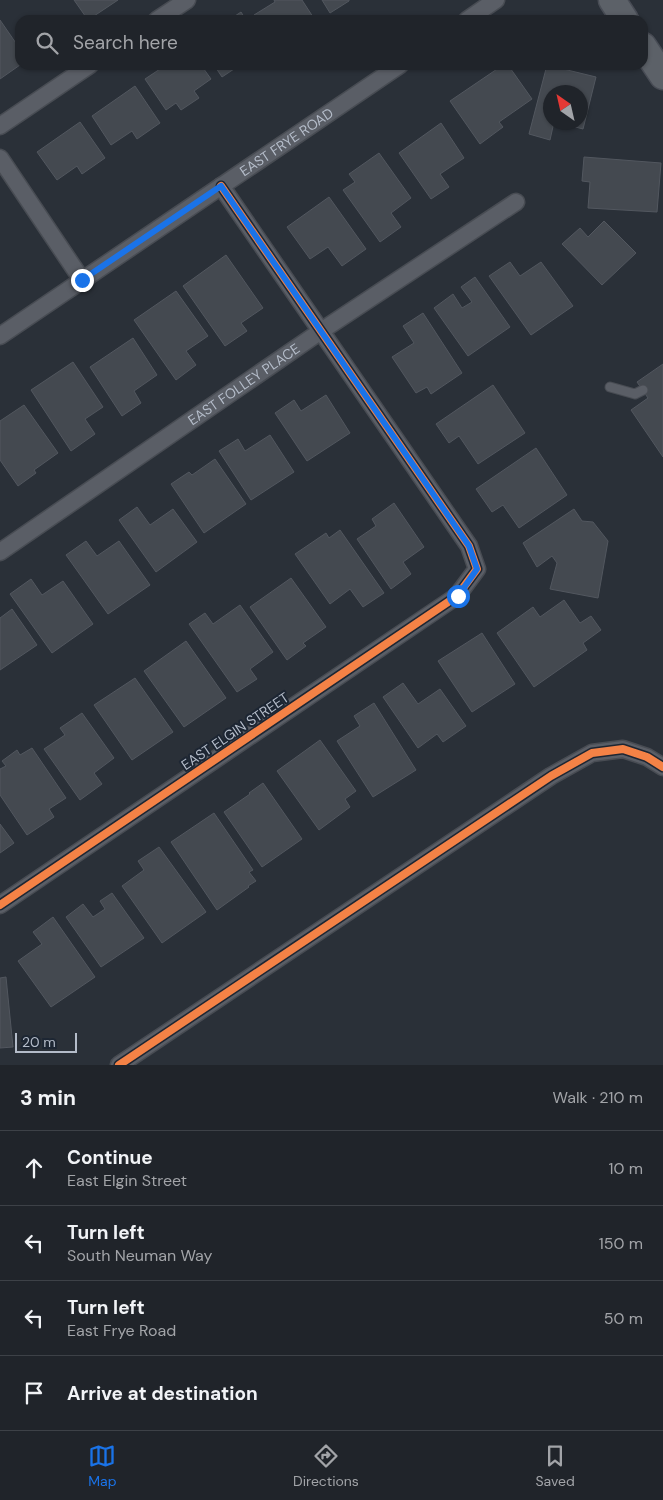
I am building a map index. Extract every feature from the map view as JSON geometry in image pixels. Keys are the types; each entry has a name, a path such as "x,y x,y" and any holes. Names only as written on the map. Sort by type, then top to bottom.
{"main road":[{"path":"612,0 622,15"},
{"path":"648,54 663,76"}],"street":[{"path":"164,15 185,0"},
{"path":"474,15 496,0"},
{"path":"0,126 83,70"},
{"name":"EAST FRYE ROAD","path":"0,336 393,70"},
{"path":"0,158 82,280"},
{"path":"221,186 320,331"},
{"name":"EAST FOLLEY PLACE","path":"0,552 320,331 516,202"},
{"name":"EAST ELGIN STREET","path":"0,906 458,596 477,569 469,546 320,331"},
{"path":"119,1065 550,776 592,753 623,749 647,757 663,767"}],"lane":[{"path":"610,386 635,394 643,390"}],"building":[{"path":"74,0 118,0 96,15 84,15"},
{"path":"274,0 302,0 312,15 254,15 275,2"},
{"path":"322,0 349,0 349,1 330,13"},
{"path":"0,20 15,42 15,68 0,79"},
{"path":"158,70 205,70 211,79 194,91 199,98 181,110 176,103 166,110 145,79"},
{"path":"217,70 232,70 222,77"},
{"path":"496,70 512,70 532,99 499,122 503,127 480,144 450,101"},
{"path":"546,70 567,70 596,77 588,109 588,85 543,85 543,130 552,130 550,140 529,134"},
{"path":"135,86 160,123 137,139 132,131 111,145 92,116"},
{"path":"80,122 105,158 82,174 77,166 57,180 37,152"},
{"path":"441,123 464,158 440,174 449,187 431,199 399,153"},
{"path":"379,153 411,198 391,213 401,227 380,242 343,190 355,182 349,174"},
{"path":"584,157 661,163 657,212 588,208 590,182 582,181"},
{"path":"329,197 366,249 342,266 328,247 310,259 287,227"},
{"path":"604,221 636,253 602,285 562,244 580,228 588,237"},
{"path":"226,255 263,308 241,323 247,331 225,346 183,286"},
{"path":"510,262 520,276 541,262 573,306 531,335 489,276"},
{"path":"475,277 510,327 468,356 434,308 453,294 462,308 472,302 461,287"},
{"path":"176,291 208,336 186,351 196,365 176,380 134,320"},
{"path":"423,313 462,373 431,394 427,387 416,393 392,357 414,343 403,326"},
{"path":"133,338 157,375 134,391 141,403 122,416 90,367"},
{"path":"73,362 103,407 85,419 95,434 71,451 31,390"},
{"path":"663,364 663,457 631,410 648,398 637,382"},
{"path":"493,385 525,433 478,464 459,436 449,443 436,424"},
{"path":"326,395 350,433 307,461 275,413 294,400 301,411"},
{"path":"24,405 58,453 34,470 36,473 18,486 0,460 0,421"},
{"path":"270,435 294,472 251,500 219,451 238,439 245,451"},
{"path":"536,448 567,495 519,528 503,505 492,512 476,489"},
{"path":"215,459 246,504 204,533 171,484 189,472 192,475"},
{"path":"394,503 424,547 403,562 411,574 391,589 357,539 376,526 372,519"},
{"path":"137,507 150,525 173,509 197,542 156,572 119,520"},
{"path":"574,509 582,521 593,522 608,541 598,598 550,589 557,563 552,556 537,567 523,543"},
{"path":"340,530 384,593 363,607 350,589 330,604 295,554 326,533 329,538"},
{"path":"86,541 97,556 119,541 150,585 108,614 66,555"},
{"path":"291,578 326,627 303,643 306,646 287,660 250,607"},
{"path":"31,579 42,595 63,581 93,624 52,653 10,594"},
{"path":"564,600 580,623 591,616 601,630 583,643 587,650 534,687 497,633 533,607 540,617"},
{"path":"240,605 273,652 250,669 257,679 237,692 189,624 205,613 213,624"},
{"path":"12,609 37,645 0,670 0,618"},
{"path":"482,633 515,684 472,712 438,661"},
{"path":"186,641 226,698 184,727 144,671"},
{"path":"135,678 173,732 132,760 94,705"},
{"path":"403,683 418,704 440,689 466,726 443,742 437,734 418,748 383,697"},
{"path":"374,703 416,770 373,797 337,741 360,726 354,716"},
{"path":"82,713 114,758 94,773 102,784 80,800 44,749 65,735 60,728"},
{"path":"320,740 356,791 345,799 350,807 319,830 277,771"},
{"path":"32,748 66,798 49,809 54,817 27,835 0,795 0,769 6,766 2,761 17,750 20,755"},
{"path":"263,783 302,839 262,867 224,812"},
{"path":"214,813 253,870 249,872 256,881 217,910 171,842"},
{"path":"0,824 14,843 0,853"},
{"path":"159,847 206,912 162,943 122,886 144,870 138,861"},
{"path":"112,893 144,938 101,967 66,917 83,904 93,917 105,909 100,901"},
{"path":"53,917 95,977 51,1007 18,961 42,944 33,932"},
{"path":"6,977 13,1047 0,1048 0,978"}],"cycle path":[{"path":"0,905 457,596 477,569 469,546 221,186"},
{"path":"119,1065 551,776 592,753 623,749 647,757 663,767"}],"route":[{"path":"82,280 221,186 469,546 477,569 458,596"}]}
